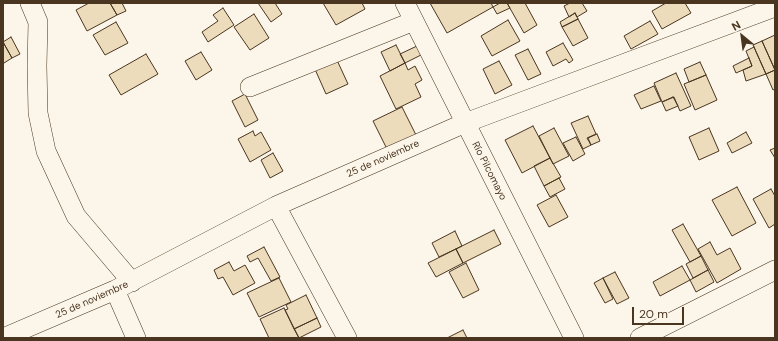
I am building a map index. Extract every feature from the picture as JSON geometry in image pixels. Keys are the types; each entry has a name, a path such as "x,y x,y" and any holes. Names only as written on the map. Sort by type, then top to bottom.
{"street":[{"path":"30,3 38,22 38,113 46,151 76,216 124,286 136,338"},
{"name":"Río Pilcomayo","path":"405,3 574,338"},
{"name":"25 de noviembre","path":"3,338 124,286 276,206 465,122 775,7"},
{"path":"250,87 414,21"},
{"path":"276,206 347,338"},
{"path":"640,338 775,270"}],"building":[{"path":"89,3 110,3 117,15 87,31 76,10"},
{"path":"110,3 122,3 126,11 117,15"},
{"path":"258,3 275,3 282,14 271,22"},
{"path":"323,3 362,3 365,9 336,25"},
{"path":"430,3 491,3 493,7 447,33"},
{"path":"500,3 507,3 510,8 497,14 493,7"},
{"path":"507,3 525,3 537,25 524,33"},
{"path":"570,3 582,3 587,11 577,17 575,13 569,17 564,6"},
{"path":"666,3 685,3 691,13 662,29 652,11"},
{"path":"223,8 234,25 208,42 202,32 218,21 213,15"},
{"path":"575,13 578,19 562,27 560,22"},
{"path":"254,14 269,38 250,50 234,27"},
{"path":"578,19 588,38 573,46 562,27"},
{"path":"508,20 520,41 492,56 481,36"},
{"path":"650,21 658,34 631,49 624,36"},
{"path":"116,22 128,43 105,55 93,35"},
{"path":"775,35 775,70 762,41"},
{"path":"11,37 20,54 12,58 3,42"},
{"path":"762,41 775,70 766,74 753,45"},
{"path":"3,42 12,58 4,63 3,61"},
{"path":"563,43 573,60 569,63 566,59 553,66 546,52"},
{"path":"396,45 405,63 390,71 381,52"},
{"path":"417,46 421,55 405,63 400,54"},
{"path":"754,47 766,74 746,81 743,70 752,66 746,51"},
{"path":"528,49 541,74 528,80 515,55"},
{"path":"201,52 212,70 196,80 185,61"},
{"path":"146,54 158,74 121,95 109,75"},
{"path":"336,58 348,84 326,94 314,67"},
{"path":"749,58 752,66 736,73 733,66"},
{"path":"499,61 512,85 495,94 483,69"},
{"path":"700,62 706,75 689,82 684,69"},
{"path":"405,63 408,70 415,66 422,80 415,84 421,97 396,109 380,76"},
{"path":"775,70 775,89 773,90 766,74"},
{"path":"676,73 691,106 680,111 674,97 662,102 654,83"},
{"path":"706,75 717,100 695,110 684,84"},
{"path":"654,86 661,101 641,109 634,95"},
{"path":"245,94 258,120 245,127 232,101"},
{"path":"673,97 678,106 666,111 662,102"},
{"path":"402,107 419,141 390,155 373,121"},
{"path":"588,116 596,134 587,138 591,145 583,149 571,123"},
{"path":"533,126 550,158 522,173 505,140"},
{"path":"554,128 569,156 553,164 539,136"},
{"path":"709,128 719,151 699,160 689,137"},
{"path":"253,131 255,136 261,132 271,150 250,162 238,139"},
{"path":"746,132 752,143 732,153 727,143"},
{"path":"597,134 600,141 591,145 588,138"},
{"path":"576,137 585,154 573,161 563,143"},
{"path":"775,148 775,158 770,150"},
{"path":"273,153 283,171 270,178 261,160"},
{"path":"550,158 561,177 544,186 534,166"},
{"path":"559,178 565,189 550,197 544,186"},
{"path":"737,187 756,223 732,236 712,200"},
{"path":"771,189 775,196 775,224 769,228 753,199"},
{"path":"556,195 568,217 549,227 537,205"},
{"path":"683,224 701,256 690,262 672,230"},
{"path":"494,230 501,244 463,263 456,249"},
{"path":"455,231 462,246 439,257 432,243"},
{"path":"710,242 717,255 730,248 741,269 717,283 698,249"},
{"path":"264,247 280,277 271,281 258,258 250,262 247,256"},
{"path":"456,249 463,263 436,277 428,263"},
{"path":"701,256 708,270 693,278 686,264"},
{"path":"229,262 234,271 245,265 255,283 233,295 223,277 218,279 214,270"},
{"path":"466,263 479,290 463,298 449,272"},
{"path":"682,266 690,280 660,296 653,282"},
{"path":"708,270 714,282 696,292 690,280"},
{"path":"615,272 629,298 617,304 603,278"},
{"path":"279,278 291,302 259,317 247,293"},
{"path":"603,278 613,299 605,303 594,283"},
{"path":"306,295 317,318 294,329 285,310 288,309 286,305"},
{"path":"284,308 299,338 269,338 260,319"},
{"path":"317,318 321,327 299,338 294,329"},
{"path":"463,330 467,338 447,338"}]}
